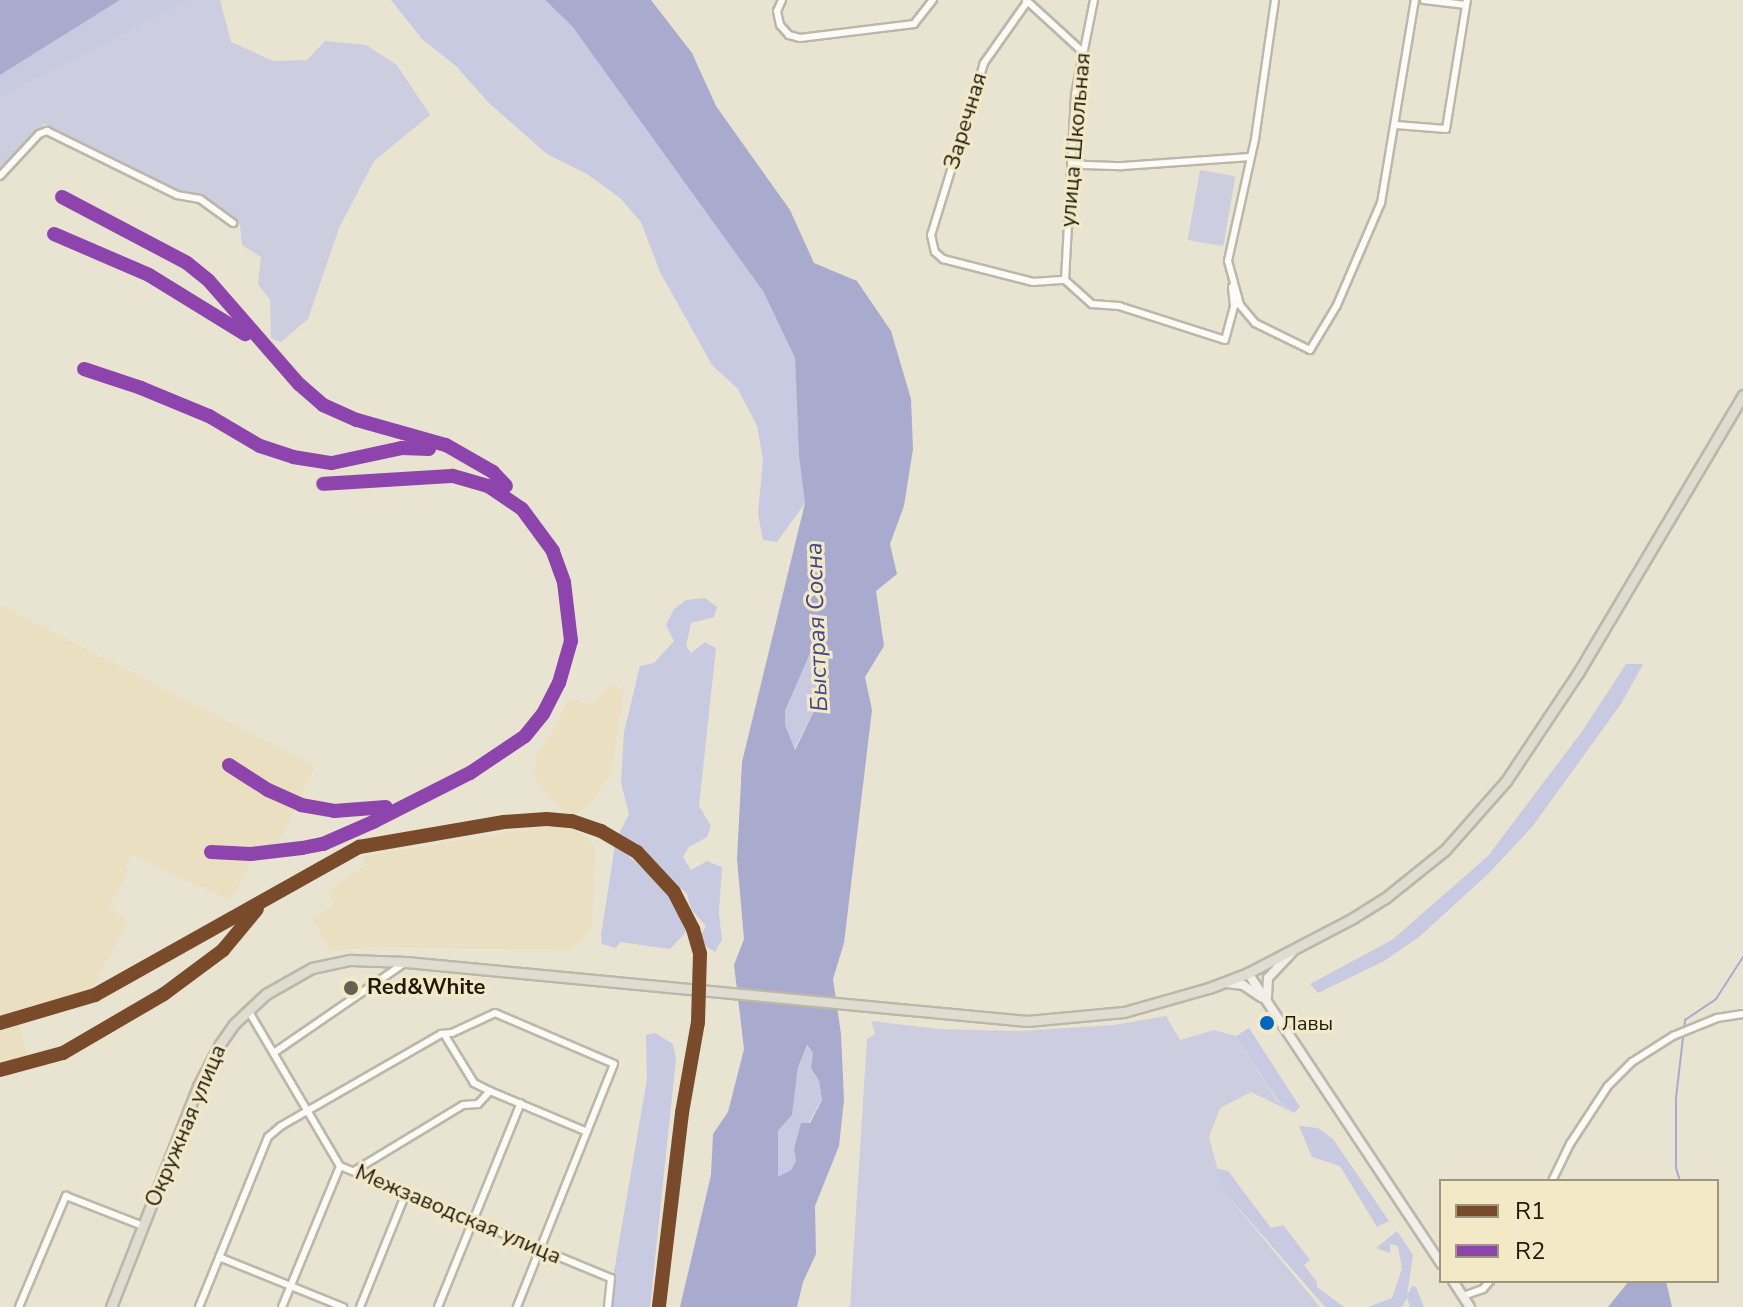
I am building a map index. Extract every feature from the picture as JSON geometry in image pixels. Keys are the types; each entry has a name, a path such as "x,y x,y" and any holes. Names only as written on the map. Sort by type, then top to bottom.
{"highway":[{"name":"Окружная улица","path":"111,1307 211,1058 248,1010 279,984 312,968 351,960 406,962 1027,1021 1124,1012 1222,983 1248,973 1353,918 1421,871 1464,831 1506,781 1586,660 1743,395"}],"main road":[{"path":"1267,1001 1268,978 1295,949"},
{"path":"1248,973 1439,1261"},
{"path":"1222,983 1243,985 1267,1001"},
{"path":"1454,1283 1470,1307"}],"street":[{"path":"782,0 777,11 780,25 789,35 800,38 914,24 933,0"},
{"name":"улица Школьная","path":"1065,280 1075,95 1094,0"},
{"path":"1275,0 1251,157 1228,261 1240,305 1255,323 1310,350 1337,305 1381,203 1415,0"},
{"path":"1396,125 1446,129 1467,2 1424,0"},
{"path":"1026,1 1083,52"},
{"name":"Заречная","path":"1026,1 984,63 931,235 935,252 943,259 1033,282 1065,280"},
{"path":"0,176 39,134 47,131 177,195 200,199 233,223"},
{"path":"1071,161 1085,165 1122,166 1251,157"},
{"path":"1065,280 1092,304 1119,306 1225,340 1234,306 1231,270"},
{"path":"275,1052 406,962"},
{"name":"Межзаводская улица","path":"248,1010 340,1166 611,1278 608,1307"},
{"path":"199,1307 268,1137 444,1034 495,1013 614,1064 517,1307"},
{"path":"1553,1179 1570,1144 1608,1086 1632,1062 1673,1036 1717,1018 1743,1014"},
{"path":"444,1034 474,1083 587,1132"},
{"path":"354,1171 463,1105 478,1104 490,1091"},
{"path":"438,1307 521,1103"},
{"path":"282,1307 340,1166"},
{"path":"360,1307 406,1193"},
{"path":"19,1307 66,1196 143,1226"},
{"path":"219,1257 343,1307"},
{"path":"1463,1296 1483,1289 1488,1283"}],"shaded area":[{"path":"120,0 191,0 0,98 0,75"},
{"path":"191,0 220,0 231,42 273,61 307,60 325,41 366,45 397,65 430,115 374,161 339,228 308,319 281,342 271,338 270,300 258,284 261,257 242,245 240,225 199,194 182,193 44,124 0,171 0,98"},
{"path":"391,0 545,0 572,26 674,165 763,291 795,358 799,457 805,503 777,542 763,540 758,514 763,459 757,426 738,389 712,365 660,272 641,222 620,198 587,174 547,154 489,103 456,66 422,39"},
{"path":"1200,170 1235,176 1223,246 1188,240"},
{"path":"705,598 717,607 714,617 691,623 686,646 691,653 705,642 716,648 699,806 711,826 707,837 689,847 683,857 691,870 707,861 722,867 719,913 722,940 715,952 706,946 701,935 706,926 691,909 687,894 636,847 618,836 629,814 621,783 624,732 640,666 654,663 674,641 666,625 674,609 686,600"},
{"path":"0,605 315,766 276,849 267,844 262,851 258,849 230,900 131,855 126,863 128,873 108,908 128,921 93,986 94,993 17,1017 28,1060 0,1067"},
{"path":"823,622 828,682 794,750 785,725 785,711"},
{"path":"1626,664 1643,664 1621,704 1532,827 1488,874 1419,937 1384,961 1318,993 1310,984 1392,940 1488,856 1583,730"},
{"path":"612,683 624,691 611,773 592,802 572,817 566,817 531,773 538,765 534,759 556,727 568,699 594,704"},
{"path":"551,826 574,829 595,845 592,928 572,950 374,947 331,951 311,918 334,905 327,892 364,866 365,856"},
{"path":"615,845 657,880 675,905 686,932 670,949 620,942 616,948 602,944"},
{"path":"1166,1016 1180,1040 1214,1030 1236,1036 1277,1101 1294,1113 1251,1092 1220,1108 1209,1137 1223,1190 1320,1307 850,1307 867,1039 875,1034 871,1021 938,1029 1020,1031 1114,1025"},
{"path":"1249,1028 1300,1107 1294,1113 1278,1101 1236,1036"},
{"path":"655,1033 673,1044 676,1059 650,1307 608,1307 647,1079 646,1035"},
{"path":"806,1045 813,1053 811,1068 819,1081 822,1099 794,1149 796,1161 791,1170 777,1178 778,1131 792,1115 798,1067"},
{"path":"1299,1126 1318,1128 1333,1139 1389,1221 1377,1227 1340,1166 1312,1157"},
{"path":"1215,1168 1228,1171 1271,1228 1283,1225 1310,1260 1304,1265 1317,1282 1317,1287 1344,1307 1325,1307 1223,1190"},
{"path":"1397,1231 1413,1255 1407,1295 1412,1286 1416,1287 1424,1307 1410,1307 1407,1298 1402,1307 1368,1307 1392,1298 1402,1269 1398,1246 1390,1244 1390,1253 1376,1248"}],"water":[{"path":"0,0 120,0 0,75"},
{"name":"Быстрая Сосна","path":"545,0 651,0 692,53 716,106 790,210 814,263 857,281 891,331 911,399 913,449 904,506 890,544 897,574 876,591 884,646 865,677 872,710 844,943 833,979 841,1034 844,1100 839,1146 815,1206 816,1254 803,1282 797,1307 680,1307 711,1175 713,1134 728,1112 744,1049 734,965 744,939 737,859 742,762 805,503 799,457 795,358 763,291 572,26","holes":["823,623 828,682 795,750 785,725 785,711","807,1045 813,1053 811,1068 819,1081 822,1100 810,1123 801,1123 794,1149 796,1161 791,1170 778,1177 778,1131 792,1115 798,1067"]},
{"path":"1627,1283 1666,1283 1672,1307 1608,1307"}],"waterway":[{"path":"1679,1179 1676,1168 1676,1098 1685,1020 1716,999 1743,957"}],"transit line":[{"name":"R2","path":"62,197 187,263 209,281 299,384 323,405 357,420 446,445 493,472 506,486"},
{"name":"R2","path":"54,234 149,275 245,334"},
{"name":"R2","path":"84,369 209,416 260,446 293,457 332,463 402,448 429,449"},
{"name":"R2","path":"211,852 251,854 302,848 323,844 373,822 470,773 525,736 543,714 559,683 571,641 564,582 553,551 522,509 488,486 452,476 323,484"},
{"name":"R2","path":"229,765 268,790 301,805 334,811 386,807"},
{"name":"R1","path":"0,1023 95,995 359,847 504,822 547,819 572,821 601,831 637,852 674,892 693,929 700,954 698,1022 682,1113 659,1307"},
{"name":"R1","path":"0,1070 63,1053 164,994 223,950 257,909"}],"place":[{"name":"Red&White","path":"351,988"},
{"name":"Лавы","path":"1267,1023"}]}
